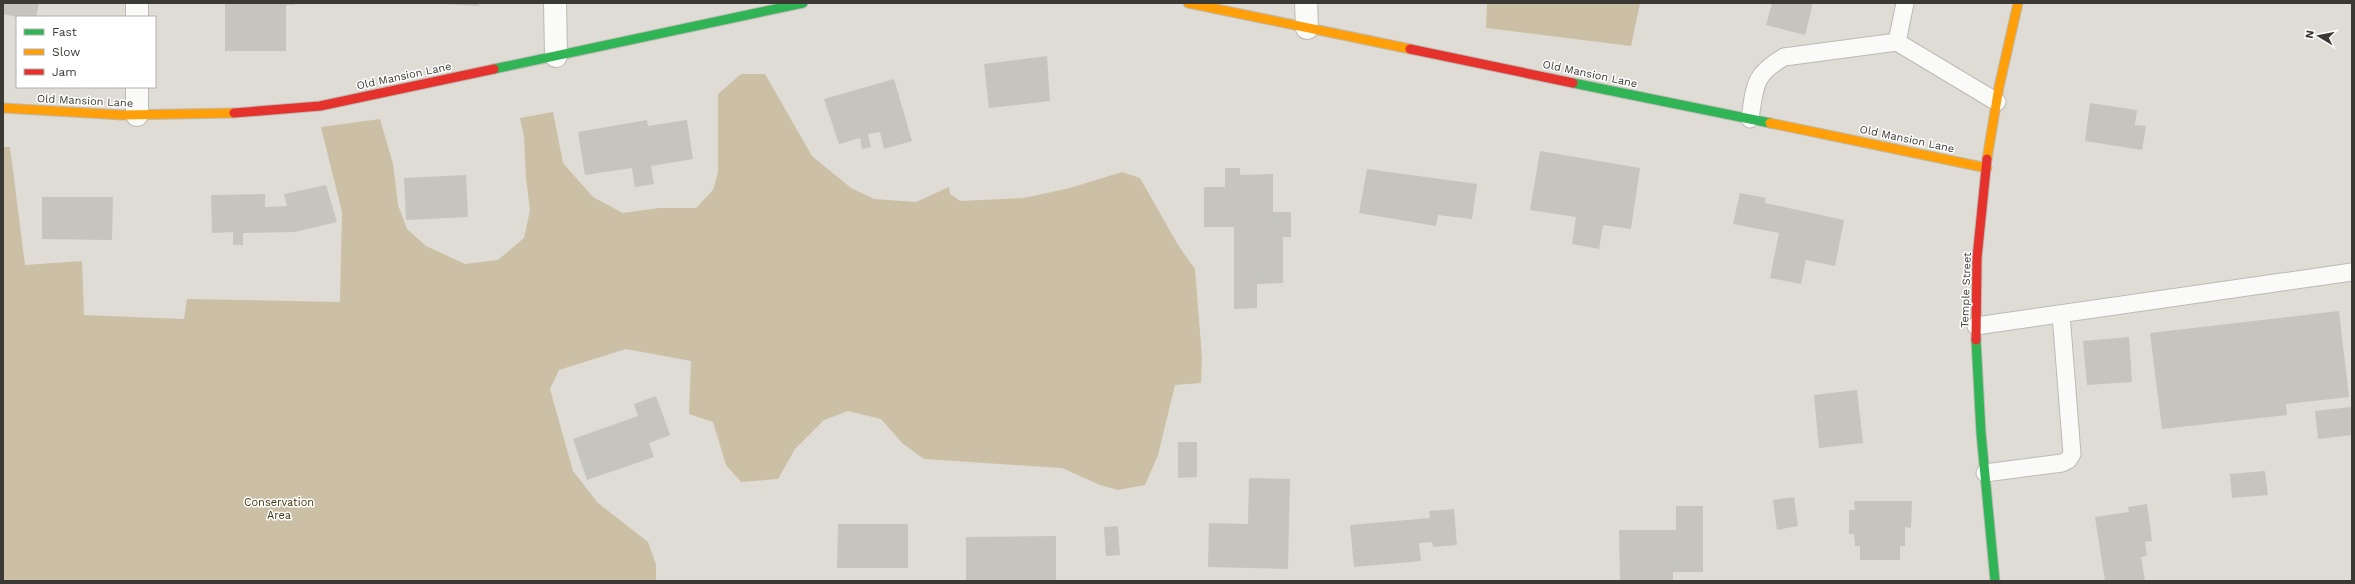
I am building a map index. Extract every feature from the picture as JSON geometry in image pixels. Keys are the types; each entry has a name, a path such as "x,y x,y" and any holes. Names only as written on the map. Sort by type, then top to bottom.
{"street":[{"path":"137,3 137,16"},
{"path":"555,3 556,56"},
{"name":"Old Mansion Lane","path":"3,108 77,114 199,115 280,111 320,106 803,3"},
{"name":"Old Mansion Lane","path":"1188,3 1987,168"},
{"path":"1306,3 1307,28"},
{"name":"Temple Street","path":"1995,581 1985,473 1976,326 1978,255 1987,168 1997,102 2018,3"},
{"path":"137,88 137,115"}],"lane":[{"path":"1897,42 1905,3"},
{"path":"1750,119 1756,81 1768,66 1784,57 1897,42 1997,102"},
{"path":"1976,326 2352,272"},
{"path":"1985,473 2062,463 2068,460 2072,454 2061,314"}],"green space":[{"path":"1487,3 1640,3 1631,46 1486,28"},
{"name":"Conservation Area","path":"741,74 765,74 812,156 851,188 874,199 916,202 949,187 950,194 960,201 1024,198 1070,188 1122,172 1140,178 1178,245 1195,269 1202,358 1201,383 1175,385 1158,455 1145,485 1118,490 1100,485 1062,468 924,459 902,443 881,419 848,411 824,420 795,449 778,479 741,482 726,465 713,422 689,414 691,361 626,349 559,370 550,389 573,471 598,503 648,542 656,564 656,581 3,581 3,147 10,147 25,265 82,261 84,315 184,319 187,299 340,302 342,212 321,127 380,119 393,164 398,205 407,229 426,246 465,264 498,260 524,238 530,210 526,178 524,136 520,118 553,112 563,163 593,197 623,213 659,208 696,208 713,190 718,172 718,94"}],"building":[{"path":"3,3 39,3 36,16 16,17 3,14"},
{"path":"225,3 295,3 295,5 286,5 286,51 225,51"},
{"path":"427,3 479,3 479,6"},
{"path":"1772,3 1813,3 1805,35 1766,25"},
{"path":"1047,56 1050,101 989,108 984,64"},
{"path":"894,79 912,141 884,149 880,132 868,134 871,147 862,149 860,138 839,144 824,99"},
{"path":"2090,103 2137,110 2135,125 2146,126 2142,150 2085,141"},
{"path":"647,120 648,126 687,120 693,159 651,166 654,184 635,187 632,168 585,175 578,132"},
{"path":"1540,151 1640,168 1631,229 1603,225 1599,249 1572,244 1576,217 1530,210"},
{"path":"1225,168 1240,168 1240,175 1273,174 1273,212 1291,212 1291,237 1283,237 1283,283 1257,284 1257,308 1234,309 1234,227 1204,227 1204,187 1225,187"},
{"path":"1367,169 1477,184 1472,219 1438,215 1436,226 1359,213"},
{"path":"466,175 468,217 406,220 404,178"},
{"path":"326,185 337,222 295,232 243,233 243,245 233,245 233,232 212,233 211,195 265,194 265,207 287,206 284,194"},
{"path":"1740,193 1766,198 1765,203 1844,220 1835,266 1806,260 1801,284 1770,278 1779,233 1733,224"},
{"path":"42,197 113,197 112,240 42,239"},
{"path":"2339,311 2349,397 2286,404 2287,415 2162,429 2150,333"},
{"path":"2129,337 2132,382 2087,385 2083,341"},
{"path":"1857,390 1863,443 1819,448 1814,395"},
{"path":"656,396 670,435 649,443 654,457 587,480 573,439 638,416 634,404"},
{"path":"2351,407 2352,435 2318,439 2315,411"},
{"path":"1178,442 1197,442 1197,477 1178,478"},
{"path":"2265,471 2268,495 2232,498 2230,474"},
{"path":"1249,478 1290,479 1288,569 1208,567 1209,523 1248,524"},
{"path":"1794,497 1798,526 1777,530 1773,500"},
{"path":"1854,501 1912,501 1911,528 1905,527 1905,546 1900,546 1900,560 1860,560 1860,546 1855,546 1854,534 1849,534 1849,510 1855,510"},
{"path":"2147,504 2152,541 2145,542 2147,556 2141,557 2145,581 2105,581 2095,517 2129,512 2128,507"},
{"path":"1676,506 1703,506 1703,572 1673,572 1673,581 1620,581 1619,530 1676,530"},
{"path":"1454,509 1457,545 1433,547 1432,542 1419,543 1421,561 1354,567 1350,525 1430,518 1429,511"},
{"path":"838,524 908,524 908,568 837,568"},
{"path":"1118,526 1120,555 1106,556 1104,527"},
{"path":"1056,536 1056,581 966,581 966,537"}],"traffic: fast":[{"path":"494,69 803,3"},
{"path":"1573,83 1770,123"},
{"path":"1976,340 1981,433 1995,581"}],"traffic: slow":[{"path":"1188,3 1410,49"},
{"path":"1987,159 1999,87 2018,3"},
{"path":"3,108 122,115 234,113"},
{"path":"1770,123 1987,168"}],"traffic: jam":[{"path":"1410,49 1573,83"},
{"path":"234,113 320,106 494,69"},
{"path":"1976,340 1977,258 1987,159"}]}
